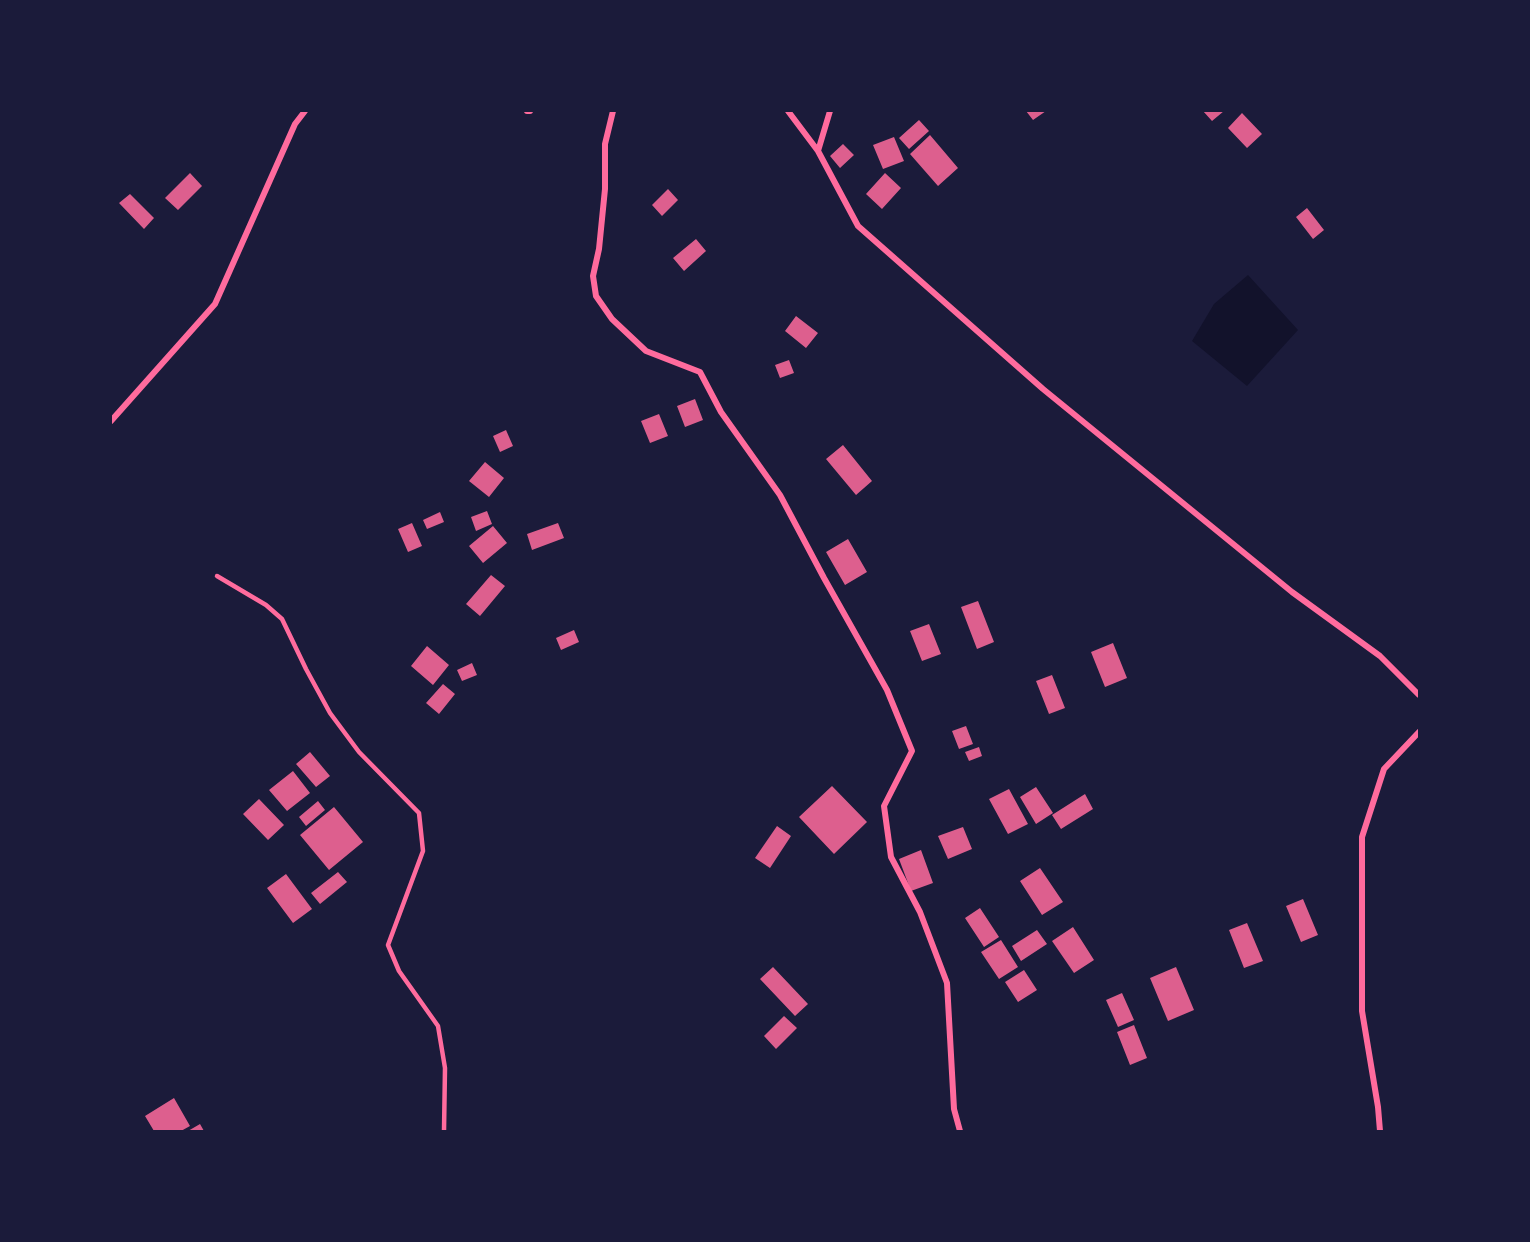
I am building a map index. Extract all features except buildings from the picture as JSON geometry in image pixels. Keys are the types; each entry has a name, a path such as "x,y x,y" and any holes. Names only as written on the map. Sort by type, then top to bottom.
{"street":[{"path":"111,421 215,304 295,124 305,111"},
{"path":"613,111 605,144 604,199 599,249 593,276 596,296 612,319 646,351 700,372 721,412 780,495 887,690 912,751 884,806 891,857 920,912 947,983 954,1109 960,1131"},
{"path":"788,111 818,151 858,226 1043,389 1292,592 1380,656 1419,694"},
{"path":"818,151 830,111"},
{"path":"1380,1131 1362,1011 1362,837 1384,769 1419,732"}],"lane":[{"path":"217,576 266,604 282,619 330,713 359,752 419,813 423,850 388,945 399,971 438,1026 445,1068 444,1131"}],"shaded area":[{"path":"1248,275 1298,330 1247,386 1192,341 1214,304"}]}
